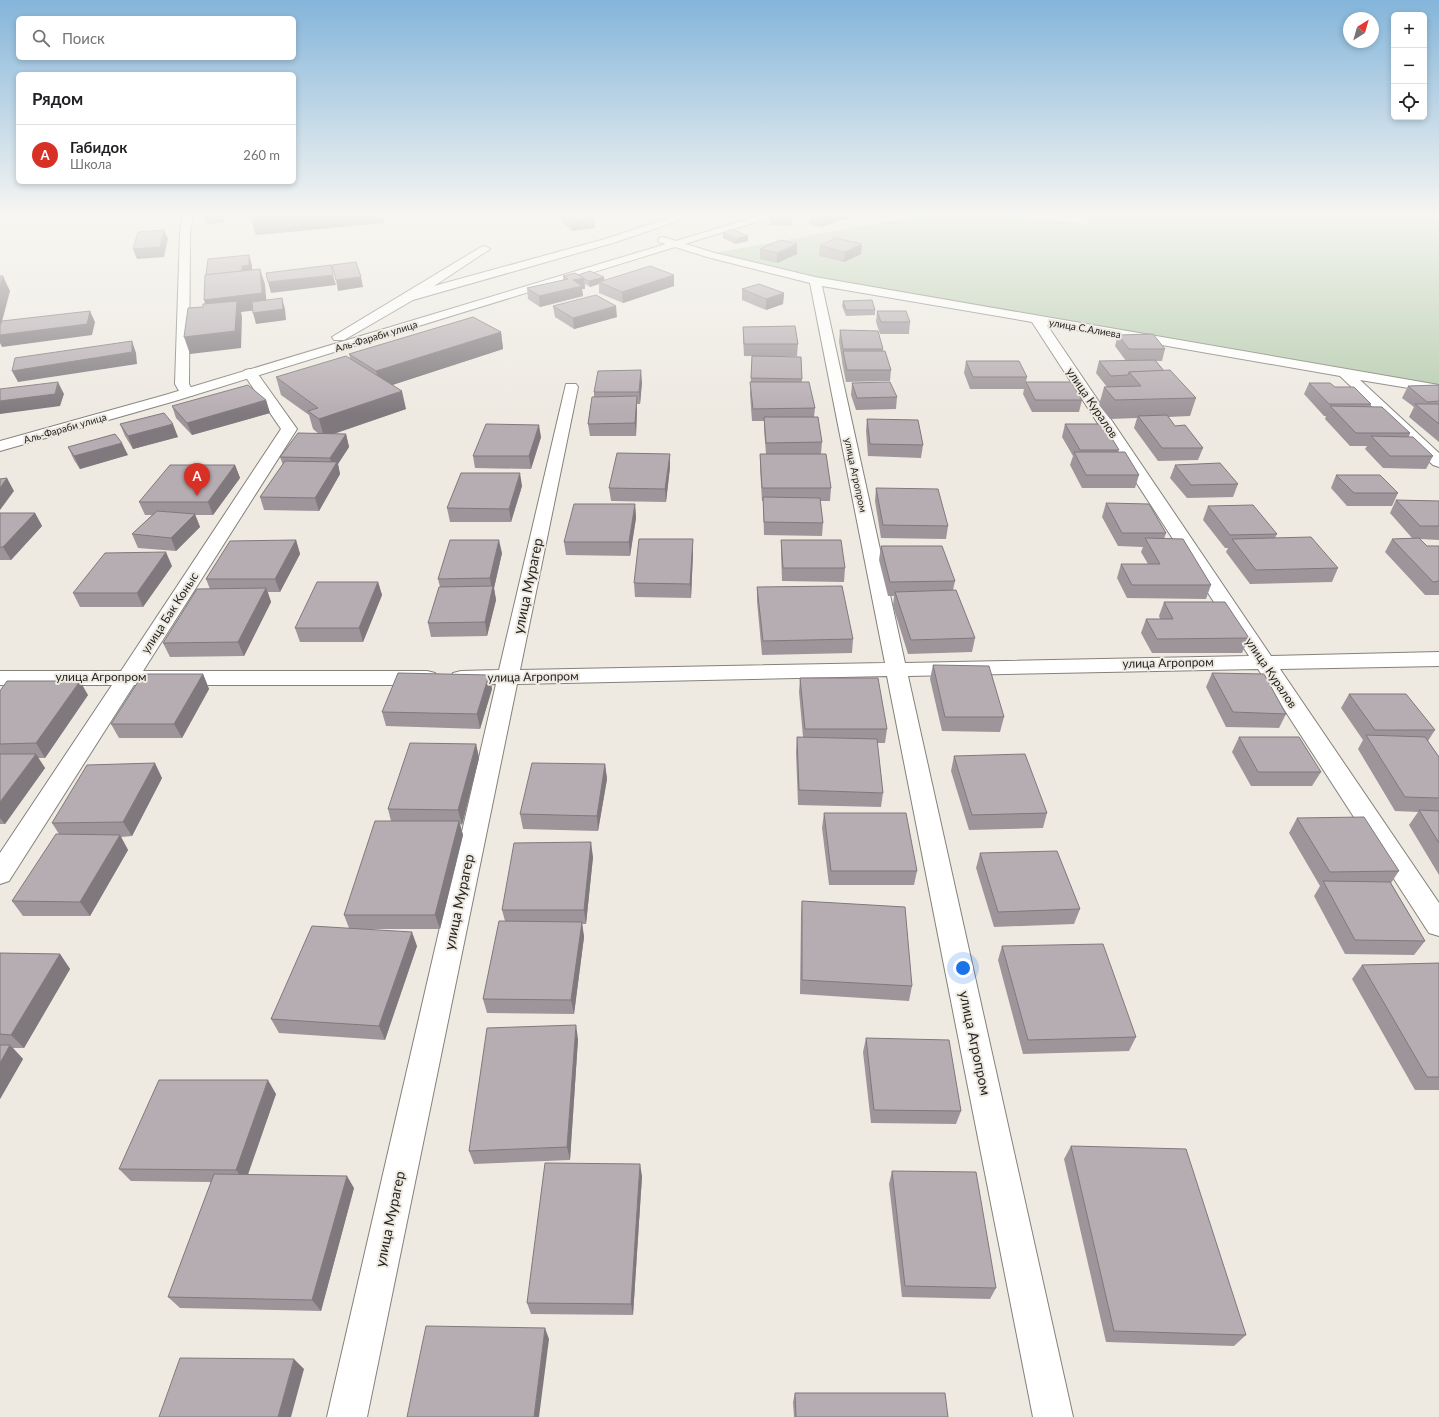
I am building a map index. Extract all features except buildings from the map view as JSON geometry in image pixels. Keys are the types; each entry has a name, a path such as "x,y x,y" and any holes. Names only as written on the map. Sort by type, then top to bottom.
{"street":[{"path":"185,281 185,388"},
{"path":"339,337 434,281"},
{"path":"409,297 466,281"},
{"name":"Аль-Фараби улица","path":"0,446 185,388 339,337 526,281"},
{"name":"Аль-Фараби улица","path":"0,437 185,388 250,373 556,281"},
{"name":"улица Агропром","path":"815,281 1053,1417"},
{"name":"улица С.Алиева","path":"816,281 1439,389"},
{"name":"улица Куралов","path":"1037,320 1439,925"},
{"path":"1344,372 1439,462"},
{"name":"улица Бак Коныс","path":"0,874 289,429 250,373"},
{"name":"улица Мурагер","path":"347,1417 571,387"},
{"name":"улица Агропром","path":"0,678 508,678 1439,659"}],"green space":[{"path":"816,281 1439,281 1439,389"}],"place":[{"name":"Габидок","path":"197,496"}]}
